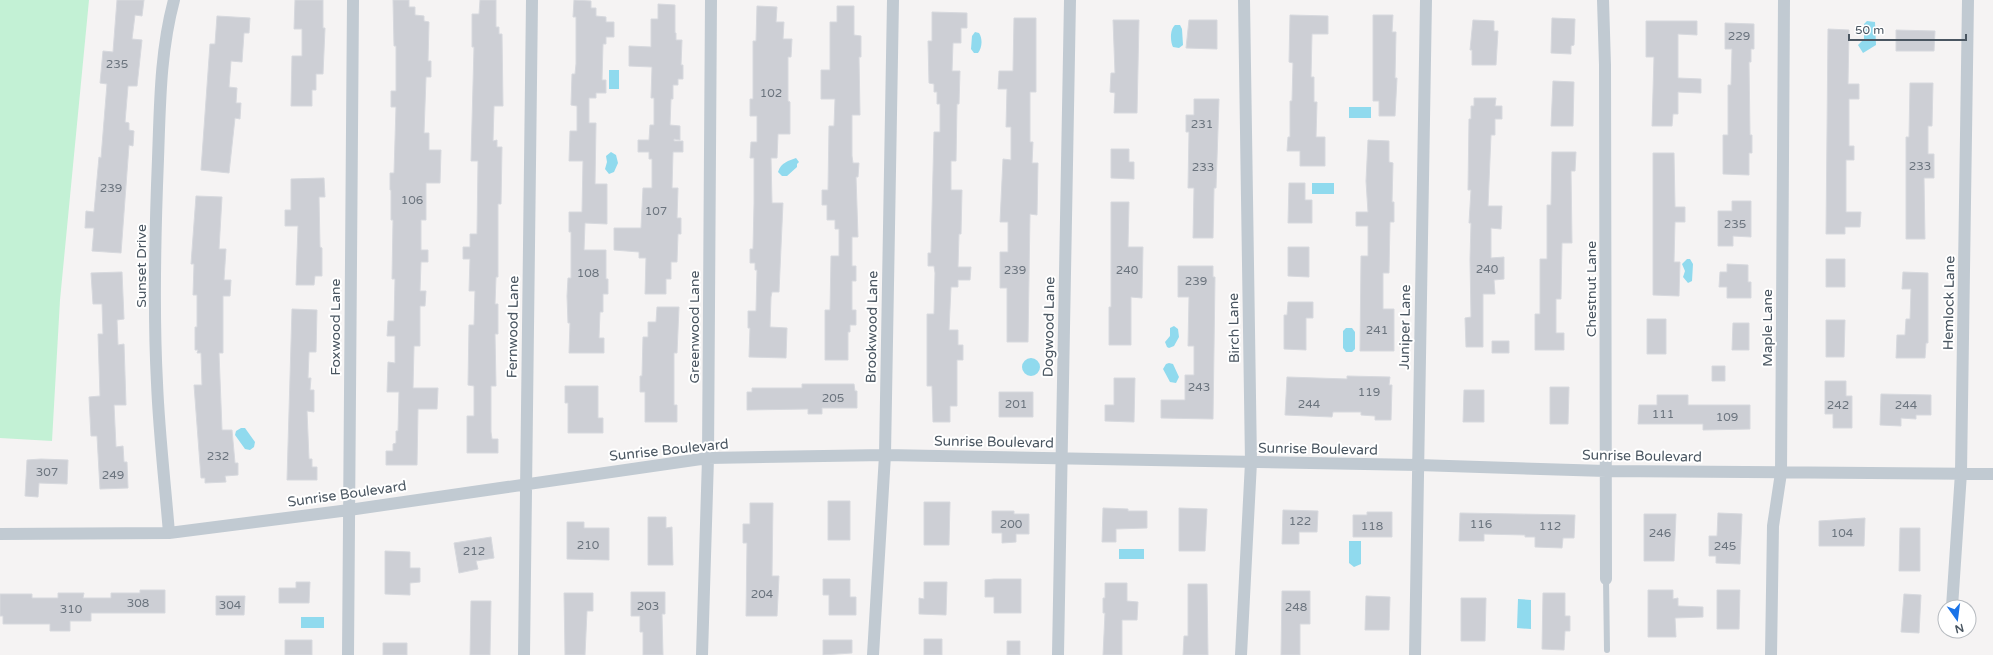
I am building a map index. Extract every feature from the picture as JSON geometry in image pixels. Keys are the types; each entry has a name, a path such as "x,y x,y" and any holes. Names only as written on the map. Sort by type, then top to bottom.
{"street":[{"name":"Sunset Drive","path":"169,533 156,382 156,294 157,193 162,65 166,28 174,0"},
{"name":"Foxwood Lane","path":"348,655 353,0"},
{"name":"Fernwood Lane","path":"524,655 532,0"},
{"name":"Greenwood Lane","path":"702,655 708,458 712,0"},
{"name":"Brookwood Lane","path":"873,655 885,455 893,0"},
{"name":"Dogwood Lane","path":"1058,655 1070,0"},
{"name":"Birch Lane","path":"1241,655 1251,462 1244,0"},
{"name":"Juniper Lane","path":"1415,655 1426,0"},
{"name":"Chestnut Lane","path":"1603,0 1605,65 1606,579"},
{"name":"Maple Lane","path":"1771,655 1773,526 1781,473 1784,0"},
{"name":"Hemlock Lane","path":"1953,599 1961,473 1968,0"},
{"name":"Sunrise Boulevard","path":"0,534 169,533 349,510 526,483 708,458 885,455 1418,465 1606,471 1993,474"}],"lane":[{"path":"1606,579 1607,650"}],"green space":[{"path":"0,0 89,0 60,300 52,441 0,438"}],"water":[{"path":"1867,21 1875,22 1876,45 1863,53 1858,45 1864,39 1864,24"},
{"path":"1175,25 1180,25 1182,29 1183,45 1179,48 1173,47 1171,42 1171,32"},
{"path":"975,32 979,33 981,41 981,46 978,53 974,53 971,49 972,36"},
{"path":"609,70 619,70 619,89 609,89"},
{"path":"1349,107 1371,107 1371,118 1349,118"},
{"path":"611,152 616,155 618,163 614,172 609,174 605,169 607,162 606,156"},
{"path":"796,158 799,162 797,167 787,176 782,176 778,172 783,164"},
{"path":"1312,183 1334,183 1334,194 1312,194"},
{"path":"1687,259 1690,259 1693,264 1692,281 1688,283 1683,277 1685,271 1682,264"},
{"path":"1174,326 1178,329 1179,337 1174,346 1169,348 1165,342 1170,336 1170,328"},
{"path":"1346,328 1352,328 1355,332 1355,349 1352,352 1346,352 1343,348 1343,331"},
{"path":"1027,358 1035,358 1040,363 1038,374 1035,376 1027,376 1022,371 1022,363"},
{"path":"1166,364 1173,364 1179,377 1176,383 1170,382 1163,369"},
{"path":"241,428 245,428 255,442 254,447 250,450 245,449 235,435 236,431"},
{"path":"1349,541 1361,541 1361,564 1354,567 1349,563"},
{"path":"1119,549 1144,549 1144,559 1119,559"},
{"path":"1518,599 1531,600 1531,629 1517,628"},
{"path":"301,617 324,617 324,628 301,628"}],"building":[{"path":"117,0 144,0 142,16 135,15 132,39 142,40 137,86 128,86 125,122 129,123 129,130 134,131 133,146 129,145 121,253 92,251 94,228 85,228 86,211 94,212 99,157 101,158 107,84 100,83 103,51 113,52"},
{"path":"295,0 323,0 323,28 325,28 323,74 316,74 316,90 312,90 312,106 291,106 292,56 302,56 302,29 294,29"},
{"path":"393,0 409,0 409,7 415,7 415,15 424,16 424,21 429,22 428,61 431,61 431,77 426,77 424,133 429,133 429,150 441,150 440,183 426,183 426,220 421,220 421,250 428,250 428,262 421,262 420,291 426,291 425,306 420,306 420,346 414,346 413,388 438,388 437,409 418,409 417,465 386,465 386,451 393,451 393,444 396,443 396,431 398,431 399,392 387,392 388,362 395,363 395,336 387,336 388,321 394,321 395,279 392,279 393,220 391,220 390,190 390,173 394,173 396,107 391,107 391,91 396,91 396,46 394,46"},
{"path":"480,0 496,0 496,27 499,27 499,34 502,34 503,106 494,106 493,141 497,140 497,147 502,147 501,204 498,204 498,277 496,277 495,304 498,304 498,334 495,334 496,386 491,386 491,432 492,439 498,439 498,453 467,453 467,416 474,416 474,386 468,385 469,325 474,325 475,291 469,291 470,259 463,259 463,247 470,247 470,234 477,234 478,161 471,161 474,47 472,47 472,14 479,14"},
{"path":"574,0 591,1 591,8 596,8 596,16 606,17 606,22 614,22 614,37 606,37 606,44 603,44 602,80 606,80 606,93 596,93 596,98 589,98 589,123 596,123 595,184 607,184 607,224 585,223 584,250 606,250 606,279 608,279 608,294 603,294 603,312 600,312 599,338 604,338 604,353 569,353 570,323 568,323 567,296 568,278 571,278 571,232 569,232 569,212 582,212 583,161 569,161 570,131 577,131 577,106 571,105 572,74 575,74 576,64 576,17 573,17"},
{"path":"658,4 675,5 676,40 682,40 681,65 683,65 683,79 678,79 678,85 673,85 670,125 680,126 680,140 674,139 674,141 683,141 683,152 673,152 672,188 678,188 677,218 681,218 681,234 678,234 677,262 671,262 671,279 666,279 666,294 645,294 646,258 639,258 639,252 614,250 614,228 641,228 643,188 652,188 652,159 649,159 649,152 638,152 638,140 649,140 650,125 654,125 654,98 651,98 652,67 629,66 629,46 651,47 651,19 658,19"},
{"path":"757,6 777,7 776,22 784,22 783,39 792,39 791,57 788,57 790,134 778,134 777,158 771,158 772,203 783,203 779,292 772,292 770,327 787,328 786,358 749,357 750,328 748,328 748,311 756,311 757,270 755,270 755,263 750,263 750,249 753,249 754,158 750,158 751,142 757,142 757,116 750,116 750,99 753,99 753,41 756,41"},
{"path":"837,6 854,6 854,35 861,36 861,57 859,57 860,115 852,115 853,163 859,163 858,177 856,177 858,237 852,237 852,266 856,266 856,281 852,281 852,310 856,310 856,325 850,325 850,332 848,332 848,360 825,360 825,310 830,310 831,256 839,256 839,229 835,229 835,220 827,220 827,205 822,205 822,190 828,190 829,126 834,126 835,99 821,99 821,70 830,70 830,22 837,22"},
{"path":"932,12 967,13 967,28 961,28 961,43 953,43 952,71 960,71 959,104 957,104 956,161 951,161 951,190 962,190 961,234 959,234 958,267 971,267 970,280 958,280 958,287 951,287 949,330 958,330 958,345 963,345 963,360 957,360 957,406 950,406 950,422 933,422 932,386 927,386 927,314 934,314 935,273 934,266 928,266 928,253 931,253 934,132 940,132 940,104 937,104 937,92 934,92 934,84 929,83 928,41 932,41"},
{"path":"1290,15 1328,16 1328,34 1312,34 1311,77 1314,77 1314,102 1317,102 1316,137 1325,137 1325,166 1300,166 1300,151 1287,151 1288,137 1290,137 1290,101 1292,101 1293,63 1289,62"},
{"path":"1373,15 1393,15 1392,32 1396,32 1395,78 1397,78 1395,116 1379,116 1379,101 1373,101"},
{"path":"217,16 250,18 249,33 244,33 242,62 231,61 229,87 237,88 236,103 241,103 240,119 235,118 229,173 201,170 210,44 215,44"},
{"path":"1014,18 1036,18 1036,92 1030,92 1030,142 1033,142 1032,163 1038,163 1037,215 1030,214 1028,342 1007,342 1007,288 1000,288 1000,252 1008,252 1008,222 1000,222 1003,159 1011,160 1011,127 1006,127 1007,89 998,89 999,71 1013,71"},
{"path":"1552,18 1575,19 1574,45 1571,46 1571,54 1551,53"},
{"path":"1113,20 1139,20 1137,113 1114,113 1115,93 1110,92 1111,73 1115,73"},
{"path":"1189,20 1217,20 1217,49 1186,48"},
{"path":"1473,20 1494,21 1494,31 1498,31 1496,65 1472,65 1472,50 1470,50"},
{"path":"1646,21 1697,21 1697,35 1678,34 1678,78 1701,79 1701,93 1678,92 1678,114 1673,114 1672,126 1652,126 1654,57 1646,57"},
{"path":"1725,23 1754,24 1754,49 1751,49 1751,62 1749,62 1750,135 1752,135 1752,153 1749,153 1749,175 1723,174 1723,135 1728,135 1728,85 1731,85 1732,49 1725,49"},
{"path":"1828,29 1849,30 1848,84 1859,84 1859,99 1849,99 1849,146 1854,146 1854,160 1846,160 1846,212 1861,212 1860,227 1845,227 1845,234 1826,234"},
{"path":"1896,30 1935,31 1934,51 1896,51"},
{"path":"1553,81 1574,82 1573,126 1551,126"},
{"path":"1910,83 1933,83 1932,126 1928,126 1928,154 1934,154 1934,178 1924,178 1925,239 1906,239 1906,137 1909,137"},
{"path":"1474,98 1496,98 1495,106 1502,106 1502,119 1495,119 1495,135 1491,135 1488,206 1502,206 1501,229 1491,228 1491,258 1504,257 1504,279 1494,280 1495,294 1483,294 1483,347 1466,347 1465,318 1471,317 1471,223 1469,223 1471,190 1468,190 1469,119 1471,119 1471,106 1474,106"},
{"path":"1194,99 1219,99 1213,238 1193,238 1194,188 1188,188 1189,132 1186,132 1186,115 1194,115"},
{"path":"1368,140 1389,141 1389,162 1393,163 1392,202 1394,202 1394,222 1390,222 1389,273 1383,273 1383,309 1394,309 1394,351 1360,351 1361,256 1368,256 1368,226 1356,226 1356,212 1368,212 1366,181"},
{"path":"1111,149 1129,149 1129,162 1134,162 1134,179 1111,178"},
{"path":"1552,152 1576,152 1575,171 1571,171 1572,243 1562,243 1561,299 1556,299 1556,333 1564,333 1564,350 1535,350 1535,314 1540,314 1540,259 1547,259 1547,205 1551,205"},
{"path":"1653,153 1674,153 1675,207 1685,207 1685,222 1675,222 1674,262 1680,262 1679,296 1653,295"},
{"path":"324,178 325,197 319,197 322,276 315,276 314,285 296,285 298,226 285,226 285,210 291,210 291,179"},
{"path":"1289,183 1305,183 1305,200 1312,200 1312,223 1288,223"},
{"path":"196,196 222,197 219,249 226,249 224,280 231,280 230,296 223,296 223,353 219,353 222,430 232,430 235,463 238,463 238,475 225,476 226,482 205,483 205,478 201,478 194,385 202,385 201,353 197,353 198,350 195,350 197,295 193,295 194,264 191,264"},
{"path":"1732,201 1751,201 1751,237 1733,236 1733,246 1718,246 1718,211 1732,211"},
{"path":"1111,202 1129,202 1128,247 1143,247 1142,298 1131,297 1131,345 1109,345 1109,307 1111,307"},
{"path":"1288,247 1309,247 1309,277 1288,276"},
{"path":"1826,259 1845,259 1845,287 1826,287"},
{"path":"1727,264 1748,265 1748,282 1751,282 1751,298 1727,298 1727,287 1719,287 1720,272 1727,272"},
{"path":"1178,266 1213,266 1213,277 1215,277 1213,419 1161,418 1161,400 1185,400 1185,375 1194,375 1194,346 1188,346 1189,297 1178,297"},
{"path":"122,272 124,319 117,320 118,345 124,344 126,405 114,405 116,447 123,446 124,462 127,462 128,488 100,489 97,436 91,436 89,397 100,396 98,334 103,334 102,304 93,304 91,273"},
{"path":"1903,272 1928,273 1928,343 1926,343 1925,358 1896,358 1897,335 1905,335 1906,319 1910,319 1911,289 1902,289"},
{"path":"1288,302 1313,302 1313,318 1306,318 1306,350 1284,349 1284,315 1287,315"},
{"path":"657,307 679,307 677,353 674,353 674,405 677,405 677,422 645,422 645,392 640,392 643,337 648,337 648,322 656,322"},
{"path":"292,309 317,310 316,352 309,352 308,378 311,378 310,390 314,390 314,412 307,411 309,459 312,459 312,467 317,467 317,480 287,480"},
{"path":"1647,319 1666,319 1666,354 1647,354"},
{"path":"1826,320 1845,320 1844,357 1826,357"},
{"path":"1733,323 1749,323 1749,350 1732,350"},
{"path":"1492,341 1509,341 1509,353 1492,353"},
{"path":"1712,366 1725,366 1725,381 1712,381"},
{"path":"1347,376 1390,377 1389,385 1392,385 1391,420 1375,420 1375,416 1361,415 1361,412 1333,412 1332,417 1285,415 1287,377 1347,379"},
{"path":"1114,378 1135,378 1134,422 1105,421 1105,405 1114,405"},
{"path":"1825,381 1846,381 1846,396 1852,396 1852,428 1833,428 1833,414 1825,414"},
{"path":"802,384 854,384 855,391 857,391 857,408 822,408 822,414 808,414 808,409 747,410 747,392 752,392 752,388 802,388"},
{"path":"565,386 598,386 598,418 603,418 603,433 568,433 568,403 565,403"},
{"path":"1550,387 1569,387 1568,424 1550,424"},
{"path":"1464,390 1484,390 1484,422 1463,422"},
{"path":"999,392 1033,392 1033,417 999,417"},
{"path":"1881,394 1931,395 1931,415 1916,415 1916,419 1901,418 1901,426 1880,425"},
{"path":"1657,395 1688,395 1688,405 1750,405 1750,429 1703,430 1703,424 1638,424 1639,405 1657,405"},
{"path":"27,460 68,460 67,484 39,483 38,497 25,496"},
{"path":"828,501 850,501 850,540 828,540"},
{"path":"924,502 950,502 949,545 924,545"},
{"path":"750,503 773,503 772,576 779,576 777,616 746,616 747,543 743,543 743,524 750,524"},
{"path":"1103,508 1128,509 1128,511 1147,511 1147,528 1116,529 1116,542 1102,542"},
{"path":"1179,508 1207,509 1205,551 1179,551"},
{"path":"1283,510 1318,511 1317,532 1299,532 1299,544 1282,544"},
{"path":"992,511 1014,511 1014,514 1029,514 1029,534 1016,534 1016,542 1002,543 1002,533 992,533"},
{"path":"1367,512 1392,512 1392,537 1353,537 1353,515 1367,515"},
{"path":"1460,513 1575,515 1574,538 1563,538 1562,548 1535,547 1535,537 1525,537 1525,535 1484,534 1484,541 1459,541"},
{"path":"1718,513 1742,514 1740,564 1716,563 1716,556 1709,556 1709,536 1717,536"},
{"path":"1644,514 1676,514 1674,561 1644,561"},
{"path":"648,517 666,517 666,528 672,527 673,565 648,565"},
{"path":"1865,518 1864,546 1819,546 1819,521"},
{"path":"567,522 584,522 584,528 609,528 609,560 567,559"},
{"path":"1900,528 1920,528 1920,571 1899,571"},
{"path":"491,537 494,558 476,561 478,569 459,573 454,543"},
{"path":"385,551 410,552 410,568 420,568 420,582 410,583 410,595 385,594"},
{"path":"823,579 850,579 850,597 856,597 856,615 829,615 829,595 823,595"},
{"path":"1021,579 1021,613 994,613 994,597 985,597 985,580"},
{"path":"296,582 310,582 309,603 279,603 279,588 296,588"},
{"path":"924,582 947,582 946,615 919,614 919,598 924,599"},
{"path":"1105,583 1127,583 1127,601 1138,602 1137,620 1122,620 1122,655 1103,655 1105,613 1103,613 1103,598 1105,598"},
{"path":"1188,584 1207,584 1208,655 1183,655 1184,636 1188,636"},
{"path":"140,590 165,590 165,613 91,613 91,621 70,621 70,631 50,631 50,624 3,624 3,616 0,616 0,594 32,594 32,598 58,598 58,593 84,593 83,598 111,598 111,593 140,593"},
{"path":"1648,590 1673,590 1673,599 1678,598 1678,606 1703,607 1703,617 1675,618 1676,637 1648,637"},
{"path":"1717,590 1740,590 1739,629 1717,629"},
{"path":"1282,591 1310,591 1310,624 1300,624 1300,655 1281,655"},
{"path":"631,592 665,592 665,614 662,614 663,655 643,655 643,632 640,632 640,616 631,616"},
{"path":"564,593 593,593 593,611 587,611 585,655 565,655"},
{"path":"1543,593 1565,593 1565,616 1570,616 1570,631 1565,631 1564,650 1542,649"},
{"path":"1904,594 1921,595 1919,633 1901,632"},
{"path":"216,596 245,596 244,615 216,615"},
{"path":"1366,596 1390,597 1389,630 1365,630"},
{"path":"1461,598 1486,598 1485,641 1461,641"},
{"path":"471,601 491,601 490,655 470,655"},
{"path":"924,639 942,639 942,655 924,655"},
{"path":"285,640 312,640 312,655 285,655"},
{"path":"823,640 852,640 852,653 823,655"},
{"path":"1007,641 1020,641 1020,655 1007,655"},
{"path":"383,643 407,643 407,655 383,655"}]}
